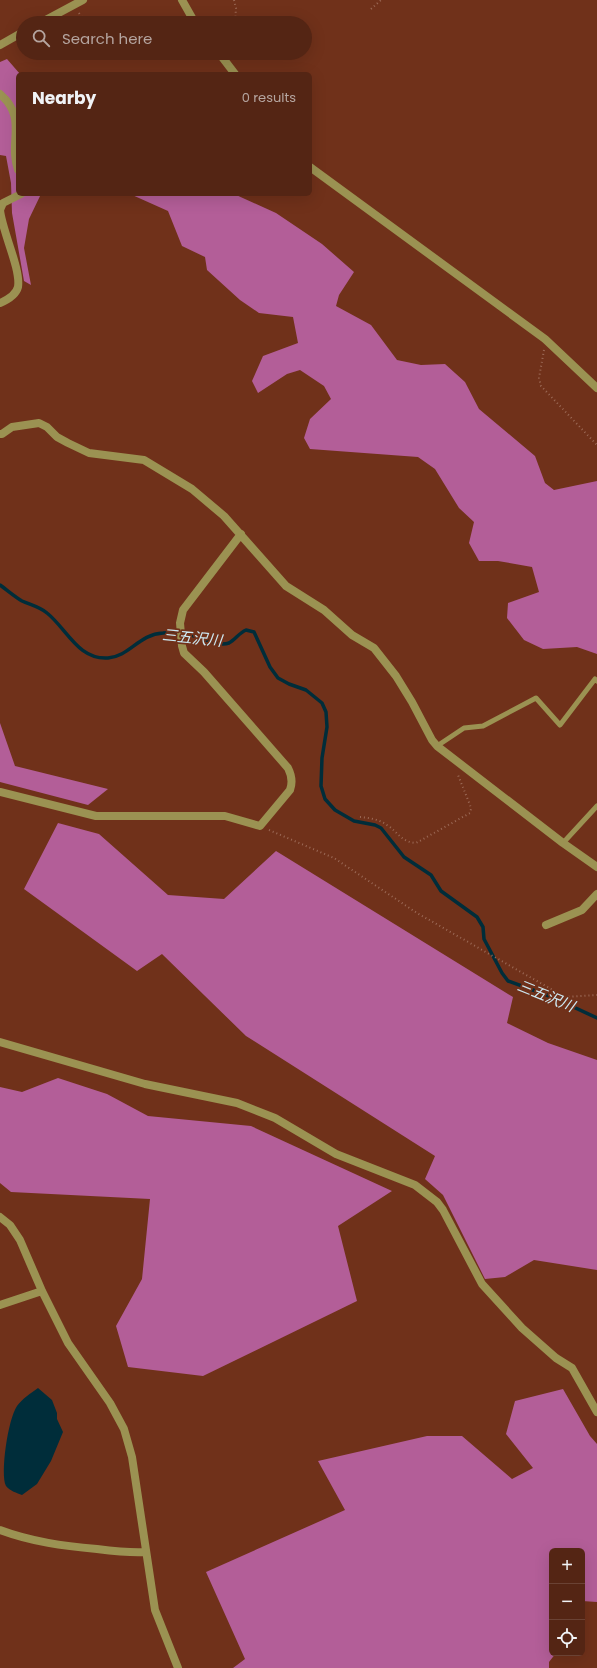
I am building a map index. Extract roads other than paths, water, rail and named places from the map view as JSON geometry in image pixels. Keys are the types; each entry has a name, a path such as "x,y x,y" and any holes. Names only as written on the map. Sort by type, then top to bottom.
{"street":[{"path":"53,16 83,0"},
{"path":"182,0 191,16"},
{"path":"0,45 16,36"},
{"path":"224,60 233,72"},
{"path":"0,94 8,101 16,118 16,161"},
{"path":"312,168 548,342 597,388"},
{"path":"0,303 12,296 18,286 0,210 3,203 17,196"},
{"path":"1,435 12,428 39,423 47,427 68,443 89,452 144,460 192,489 224,516 286,586 324,610 352,635 374,648 408,695 432,740 437,746 563,843 597,867"},
{"path":"0,792 96,816 225,816 260,826 290,790 293,783 291,774 283,762 204,672 184,653 181,642 183,610 241,534"},
{"path":"546,925 582,910 597,894"},
{"path":"0,1042 145,1084 237,1103 275,1118 336,1154 415,1185 437,1202 443,1210 482,1284 522,1328 556,1358 572,1368 597,1412"},
{"path":"0,1217 10,1225 20,1240 42,1291 68,1344 110,1403 124,1429 132,1457 155,1610 178,1668"},
{"path":"0,1306 42,1291"},
{"path":"0,1530 19,1537 56,1545 133,1553 146,1552"}],"lane":[{"path":"437,746 464,728 483,726 536,698 560,725 595,679 597,681"},
{"path":"563,843 597,806"}],"water":[{"path":"38,1388 52,1400 57,1413 57,1419 63,1432 51,1461 37,1484 22,1495 12,1491 6,1486 4,1480 4,1459 8,1434 17,1406"}],"waterway":[{"name":"三五沢川","path":"0,585 22,601 44,611 81,649 98,657 108,658 116,656 147,637 155,634 180,633 195,636 215,643 224,644 231,642 246,630 254,632 270,667 278,678 306,690 322,703 326,712 327,727 322,758 321,786 325,799 335,810 354,821 375,825 381,828 404,857 431,875 441,891 477,917 483,927 484,939 502,973 508,981 552,997 597,1018"}]}
